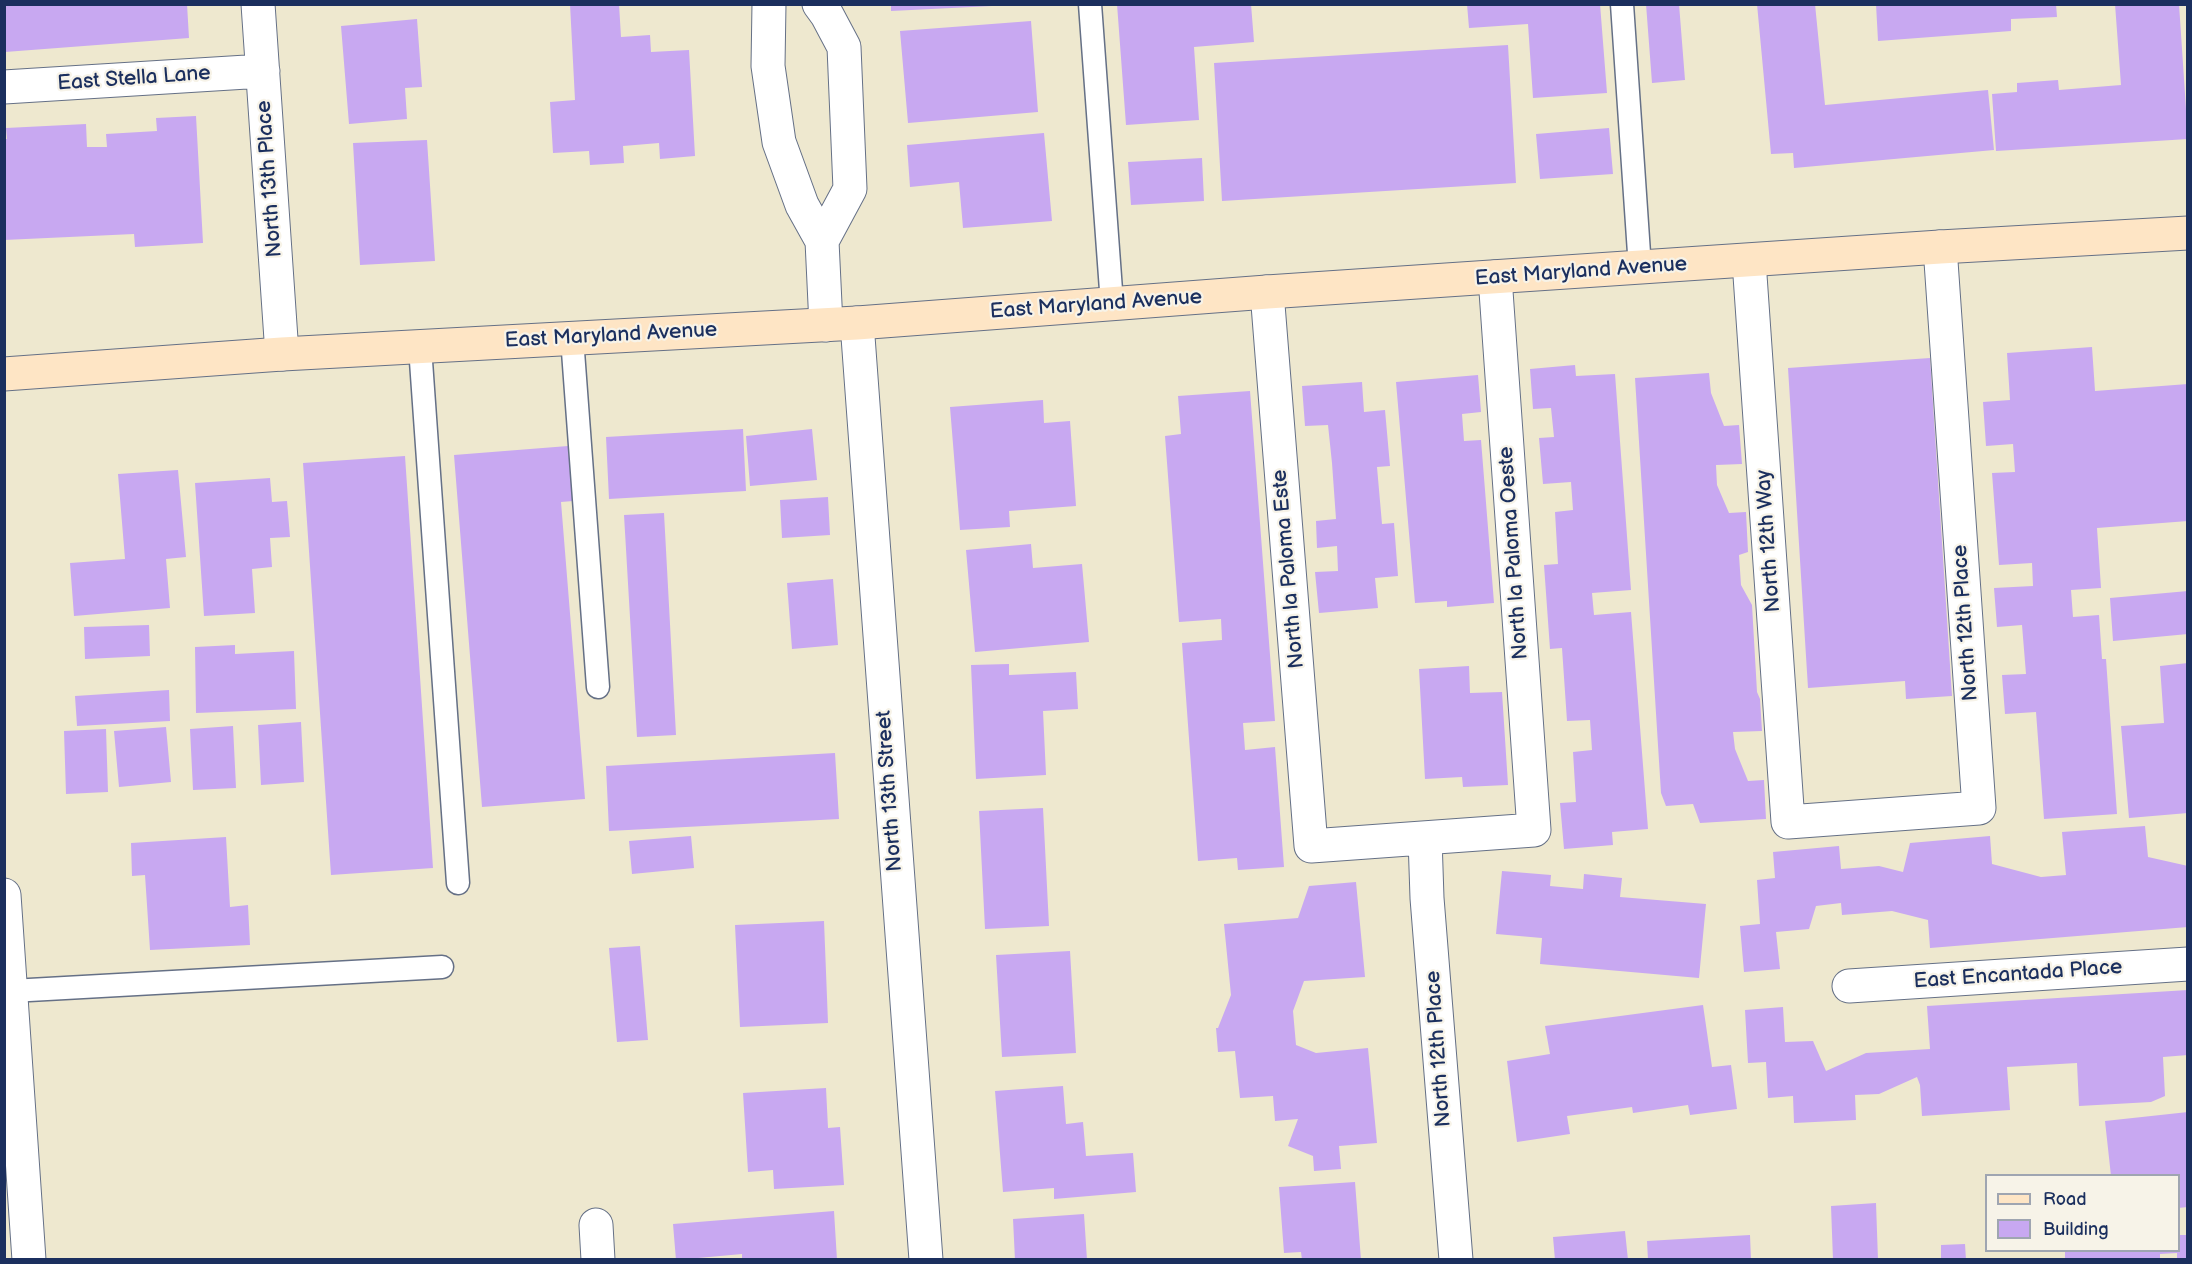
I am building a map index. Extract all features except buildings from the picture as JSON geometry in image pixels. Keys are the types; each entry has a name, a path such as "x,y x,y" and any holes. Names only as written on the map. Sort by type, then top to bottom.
{"street":[{"name":"North 13th Place","path":"258,4 282,354"},
{"name":"North 13th Street","path":"769,4 768,66 779,142 802,205 822,241 841,324 926,1260"},
{"path":"819,4 844,47 850,189 822,241"},
{"name":"East Stella Lane","path":"4,87 263,71"},
{"name":"East Maryland Avenue","path":"4,374 282,354 841,324 1267,292 1940,247 2187,233"},
{"name":"North 12th Place","path":"1788,822 1979,808 1940,247"},
{"name":"North 12th Way","path":"1749,261 1788,822"},
{"name":"North la Paloma Oeste","path":"1425,838 1534,830 1495,277"},
{"name":"North la Paloma Este","path":"1267,292 1311,846 1425,838"},
{"name":"North 12th Place","path":"1425,838 1427,898 1455,1260"},
{"path":"4,895 29,1260"},
{"name":"East Encantada Place","path":"1849,986 2187,964"},
{"path":"597,1225 598,1260"}],"lane":[{"path":"1090,4 1112,304"},
{"path":"1622,4 1640,268"},
{"path":"572,339 598,687"},
{"path":"420,346 458,883"},
{"path":"11,992 442,967"}]}
